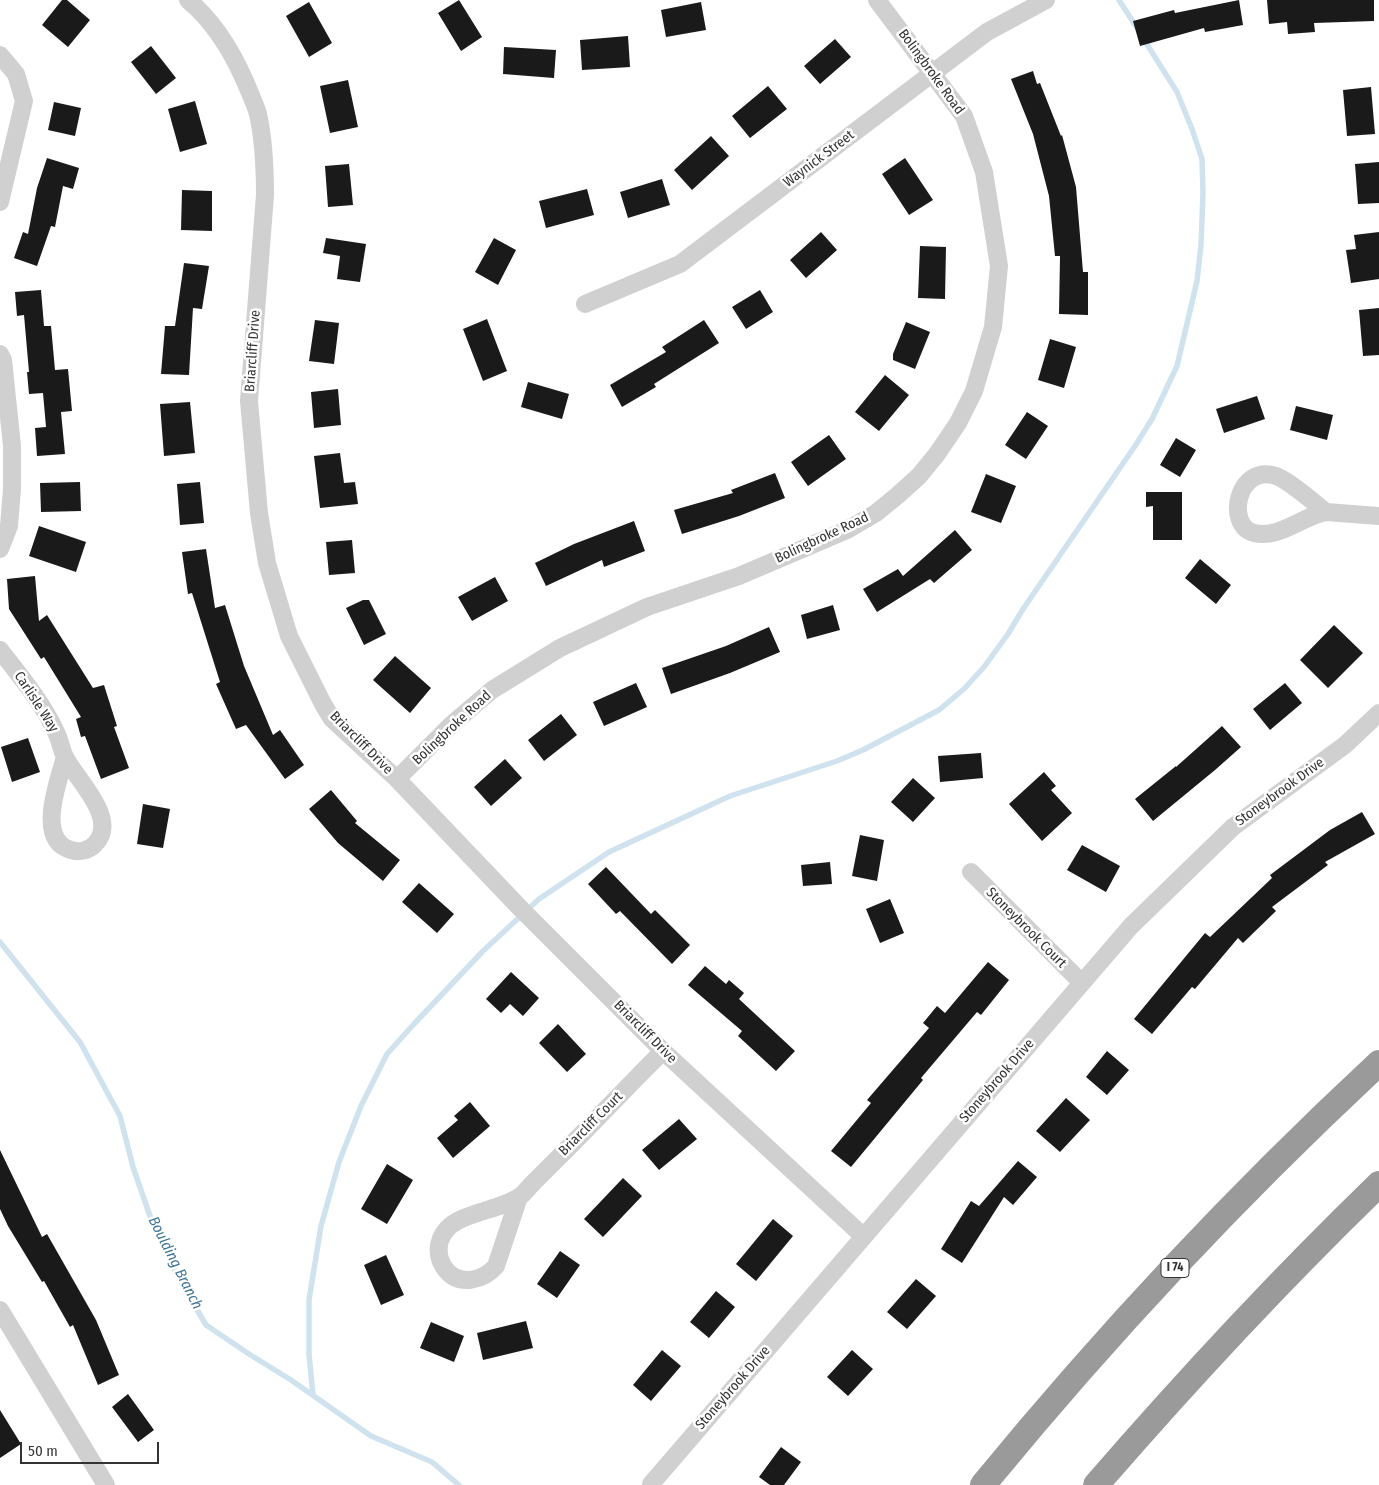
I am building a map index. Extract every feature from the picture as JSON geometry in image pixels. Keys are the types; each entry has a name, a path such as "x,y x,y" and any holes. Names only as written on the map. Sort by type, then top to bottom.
{"highway":[{"name":"I 74","path":"983,1485 1083,1368 1175,1268 1269,1170 1379,1063"},
{"path":"1096,1485 1238,1327 1330,1231 1379,1184"}],"street":[{"name":"Briarcliff Drive","path":"188,0 222,37 239,66 258,112 266,162 265,195 249,401 259,513 267,563 290,636 323,704 332,719 397,779 521,909 663,1051 863,1236"},
{"name":"Bolingbroke Road","path":"397,779 451,725 492,690 560,648 647,607 739,576 847,530 876,513 919,476 938,454 958,423 974,391 993,327 998,266 984,172 964,116 878,0"},
{"name":"Waynick Street","path":"585,304 680,264 987,32 1046,0"},
{"path":"0,55 16,74 24,102 0,202"},
{"path":"0,354 3,360 12,446 12,489 9,526 0,549"},
{"path":"1326,512 1288,483 1273,475 1263,475 1250,479 1238,498 1240,518 1247,530 1253,533 1281,531 1319,513 1326,512 1379,516"},
{"name":"Carlisle Way","path":"0,650 45,711 57,733 65,757 98,806 102,820 101,833 97,842 91,848 81,851 63,847 56,839 51,827 53,802 65,757"},
{"name":"Stoneybrook Drive","path":"651,1484 1131,926 1233,827 1346,745 1379,713"},
{"name":"Stoneybrook Court","path":"971,872 1082,983"},
{"name":"Briarcliff Court","path":"519,1197 496,1266 490,1273 480,1278 469,1280 457,1279 447,1271 440,1260 438,1248 440,1237 448,1227 519,1197 663,1051"},
{"path":"0,1310 106,1485"}],"building":[{"path":"62,0 67,0 90,20 68,47 42,25"},
{"path":"459,0 482,37 461,51 438,13"},
{"path":"1239,0 1243,25 1205,32 1204,28 1140,46 1133,21 1174,10 1175,13"},
{"path":"1267,0 1374,0 1374,21 1314,23 1315,32 1288,34 1287,22 1269,24"},
{"path":"309,2 332,43 309,57 286,16"},
{"path":"701,2 706,30 666,37 661,10"},
{"path":"628,36 630,67 582,70 580,40"},
{"path":"835,39 851,57 820,84 804,66"},
{"path":"151,46 176,78 156,94 131,62"},
{"path":"504,47 556,50 554,78 503,74"},
{"path":"1033,71 1037,84 1040,83 1062,135 1076,187 1083,272 1088,272 1088,315 1059,314 1060,256 1055,256 1049,196 1033,134 1011,79"},
{"path":"348,80 358,127 330,133 320,86"},
{"path":"768,86 787,109 750,138 732,116"},
{"path":"1371,87 1375,134 1347,136 1343,90"},
{"path":"195,101 207,144 180,152 168,109"},
{"path":"54,102 81,108 75,136 48,130"},
{"path":"711,136 729,156 692,190 674,170"},
{"path":"47,158 79,168 73,189 63,186 55,227 51,226 37,266 14,258 23,232 28,234 37,188"},
{"path":"905,158 933,200 909,215 882,174"},
{"path":"1379,162 1379,203 1358,204 1355,164"},
{"path":"349,164 353,205 328,207 325,166"},
{"path":"662,179 670,205 628,218 620,192"},
{"path":"587,189 594,215 546,228 539,201"},
{"path":"182,190 212,191 212,231 181,230"},
{"path":"821,232 837,250 806,278 790,260"},
{"path":"1379,232 1379,279 1351,283 1346,250 1356,249 1354,235"},
{"path":"326,238 366,244 360,282 337,279 340,256 323,253"},
{"path":"494,238 516,250 498,285 475,272"},
{"path":"920,246 946,247 945,299 918,298"},
{"path":"184,263 209,266 202,309 193,308 189,375 161,374 165,326 175,326"},
{"path":"41,290 44,326 51,326 55,370 68,369 72,411 61,412 65,454 37,456 35,428 46,427 43,393 29,394 24,315 17,316 15,292"},
{"path":"760,290 773,312 746,329 732,307"},
{"path":"1379,308 1379,355 1363,356 1359,310"},
{"path":"487,319 507,371 483,381 463,329"},
{"path":"315,320 339,323 334,364 309,361"},
{"path":"704,320 719,343 654,384 656,387 622,407 610,385 666,352 662,347"},
{"path":"906,322 930,332 915,369 893,360 893,354"},
{"path":"1050,339 1076,347 1064,388 1038,380"},
{"path":"885,375 909,395 879,431 855,412"},
{"path":"528,382 569,394 562,419 521,407"},
{"path":"338,389 341,425 314,428 311,392"},
{"path":"1257,396 1265,419 1224,433 1216,409"},
{"path":"190,402 195,453 164,456 160,404"},
{"path":"1296,406 1333,415 1327,440 1290,430"},
{"path":"1027,412 1048,426 1026,459 1005,445"},
{"path":"829,435 846,459 808,486 791,462"},
{"path":"1176,438 1196,450 1180,477 1160,465"},
{"path":"340,453 344,483 355,482 358,504 320,508 314,456"},
{"path":"775,473 785,498 739,516 682,534 674,510 733,493 731,490"},
{"path":"986,474 1016,486 1001,523 971,512"},
{"path":"80,482 81,511 41,512 40,483"},
{"path":"200,482 204,523 180,525 177,484"},
{"path":"1146,492 1182,492 1182,540 1153,540 1153,506 1146,507"},
{"path":"634,521 645,551 604,567 602,560 546,586 535,563 574,544"},
{"path":"39,526 86,542 76,572 29,556"},
{"path":"955,530 972,550 934,583 930,579 877,612 863,589 898,569 903,576"},
{"path":"352,540 355,573 329,575 326,542"},
{"path":"206,549 215,608 225,605 244,666 273,735 280,730 304,765 285,779 246,725 236,729 216,684 220,682 192,593 188,594 182,552"},
{"path":"1200,559 1231,585 1216,604 1185,578"},
{"path":"35,576 39,621 47,615 93,688 104,685 117,726 114,727 129,768 101,779 85,736 81,737 76,719 81,717 44,657 41,659 9,609 7,579"},
{"path":"495,577 508,601 472,621 458,597"},
{"path":"363,600 369,600 386,634 364,645 346,608"},
{"path":"833,605 840,630 807,639 801,615"},
{"path":"1334,625 1363,653 1328,688 1300,660"},
{"path":"769,627 780,652 730,673 671,694 662,668 726,646"},
{"path":"395,656 431,688 410,713 373,680"},
{"path":"636,683 647,707 604,726 593,702"},
{"path":"1285,683 1302,703 1270,730 1253,709"},
{"path":"561,714 577,735 544,761 528,740"},
{"path":"1222,726 1241,747 1153,821 1135,799 1176,767"},
{"path":"28,738 40,772 12,782 1,747"},
{"path":"981,753 983,778 940,782 938,756"},
{"path":"505,759 522,778 491,806 474,787"},
{"path":"1044,772 1056,786 1051,790 1072,813 1042,841 1009,804"},
{"path":"913,778 935,798 913,822 891,802"},
{"path":"331,790 357,821 355,823 400,860 383,881 338,843 309,809"},
{"path":"143,804 170,809 163,848 137,844"},
{"path":"1362,812 1375,834 1325,862 1328,865 1272,907 1276,911 1243,943 1238,938 1195,989 1192,987 1152,1034 1134,1019 1205,933 1210,937 1272,878 1270,875 1330,830"},
{"path":"860,835 884,840 877,881 852,876"},
{"path":"1082,845 1120,866 1106,892 1067,870"},
{"path":"830,862 832,884 803,886 801,865"},
{"path":"606,867 651,914 655,910 690,945 672,964 620,911 616,914 588,884"},
{"path":"419,883 454,914 437,933 402,902"},
{"path":"890,899 904,933 880,943 866,909"},
{"path":"988,962 1009,980 981,1015 977,1012 921,1078 923,1080 851,1167 831,1151 871,1103 867,1100 929,1028 923,1023 937,1006 945,1013"},
{"path":"705,966 726,984 729,980 744,993 739,999 795,1051 776,1071 738,1036 742,1031 688,985"},
{"path":"511,972 539,998 523,1016 510,1004 501,1013 486,999"},
{"path":"558,1024 586,1054 567,1072 539,1043"},
{"path":"1107,1051 1129,1070 1107,1095 1086,1077"},
{"path":"1066,1098 1090,1120 1060,1152 1036,1131"},
{"path":"470,1102 490,1126 453,1158 437,1138 458,1120 454,1116"},
{"path":"679,1119 697,1139 659,1170 642,1150"},
{"path":"0,1150 42,1237 47,1234 96,1320 119,1375 98,1385 73,1325 70,1327 44,1281 42,1282 8,1226 0,1209"},
{"path":"1018,1161 1037,1177 1013,1205 1004,1197 962,1263 941,1249 971,1201 979,1206"},
{"path":"387,1164 413,1180 387,1224 361,1209"},
{"path":"623,1178 642,1196 603,1237 584,1219"},
{"path":"773,1219 793,1236 756,1281 736,1264"},
{"path":"560,1251 580,1265 557,1298 537,1284"},
{"path":"386,1255 404,1295 381,1305 364,1265"},
{"path":"916,1279 936,1296 907,1329 887,1312"},
{"path":"716,1291 735,1307 709,1338 690,1322"},
{"path":"526,1321 533,1348 483,1360 477,1333"},
{"path":"431,1322 464,1336 454,1362 420,1348"},
{"path":"662,1350 681,1366 651,1401 633,1385"},
{"path":"852,1350 873,1369 848,1396 827,1377"},
{"path":"128,1394 154,1430 138,1442 112,1407"},
{"path":"0,1410 21,1444 0,1458"},
{"path":"781,1447 801,1462 784,1485 770,1485 759,1477"}],"waterway":[{"path":"1119,0 1137,28"},
{"path":"313,1395 309,1354 309,1300 321,1226 339,1162 361,1106 387,1054 483,951 539,899 609,852 730,796 837,761 863,750 939,710 964,689 984,667 1152,419 1177,366 1197,281 1201,245 1203,193 1202,159 1192,129 1177,92 1143,38"},
{"name":"Boulding Branch","path":"0,942 80,1042 120,1116 133,1167 150,1216 178,1277 206,1325 291,1380 371,1436 432,1462 459,1485"}]}
